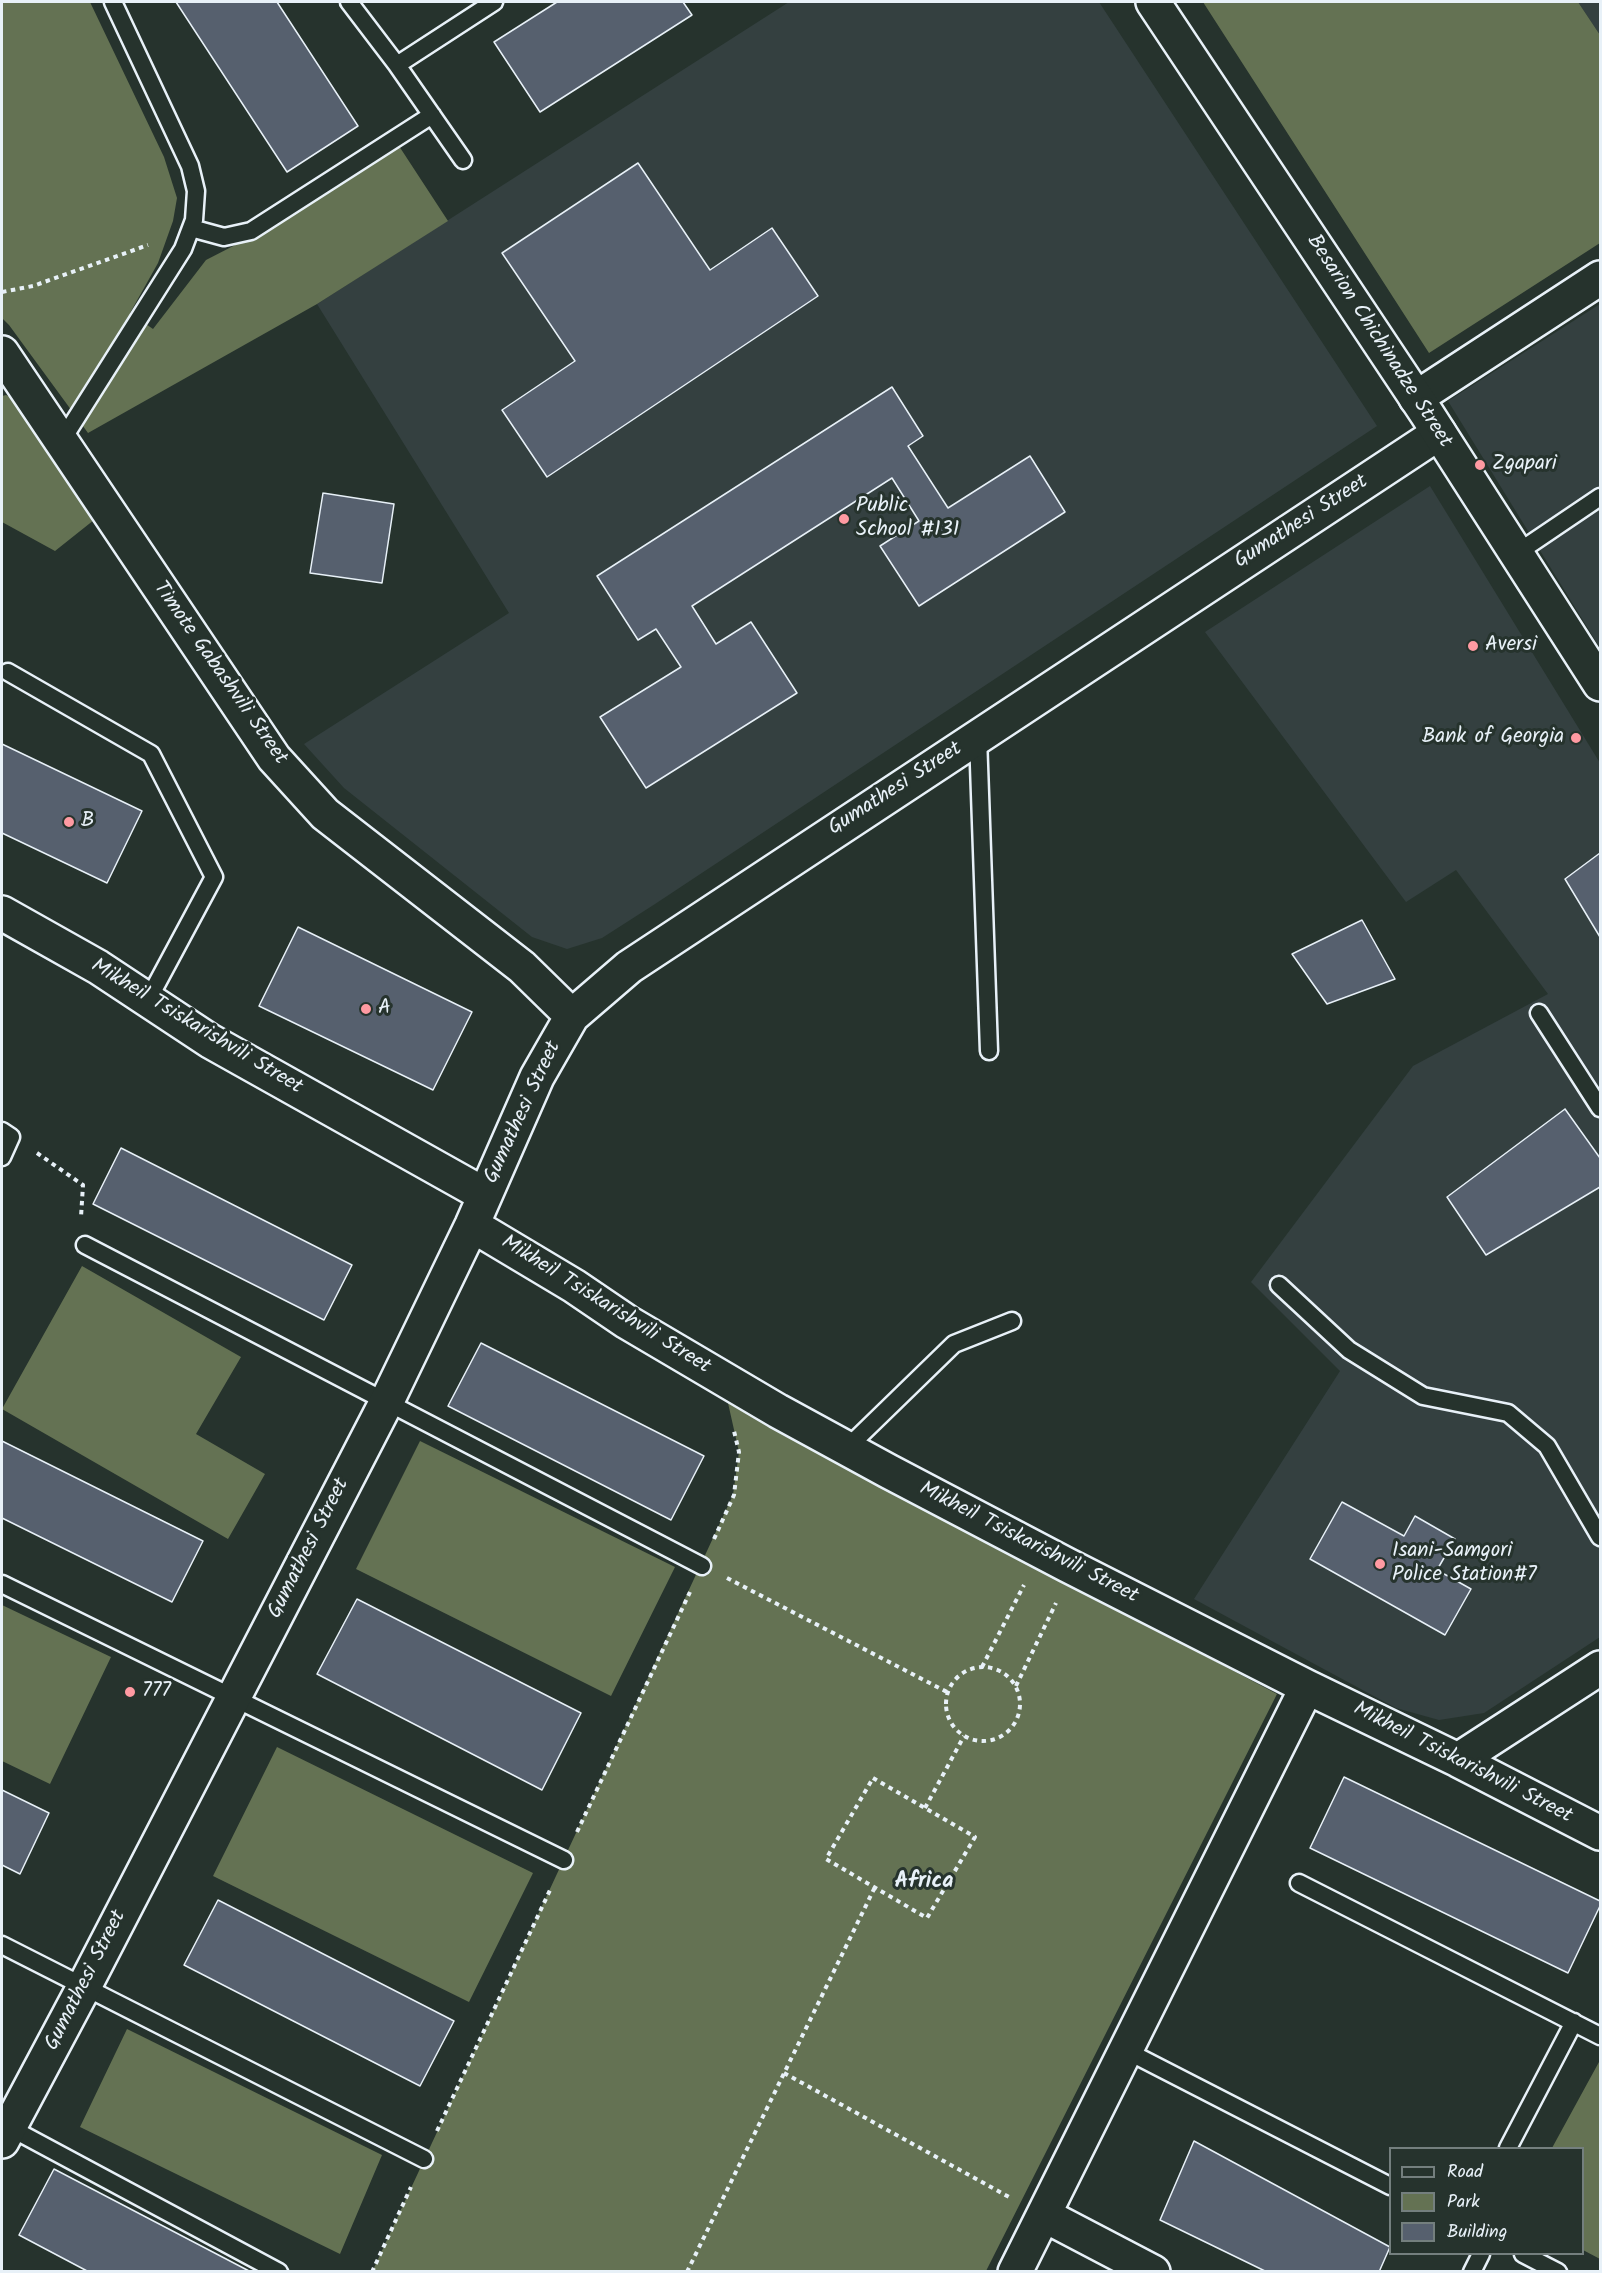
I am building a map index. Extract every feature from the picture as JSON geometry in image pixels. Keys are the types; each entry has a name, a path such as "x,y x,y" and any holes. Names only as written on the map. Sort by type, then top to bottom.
{"street":[{"name":"Besarion Chichinadze Street","path":"1153,2 1439,433 1600,684"},
{"path":"1416,398 1600,278"},
{"name":"Timote Gabashvili Street","path":"2,354 274,758 325,813 522,967 572,1016"},
{"name":"Gumathesi Street","path":"4,2131 84,1987 387,1401 472,1225 537,1077 572,1016 629,967 1439,433"},
{"name":"Mikheil Tsiskarishvili Street","path":"7,921 98,967 210,1041 485,1195"},
{"name":"Mikheil Tsiskarishvili Street","path":"472,1225 574,1286 627,1322 778,1411 1073,1568 1600,1833"},
{"path":"1458,1760 1600,1668"},
{"path":"1015,2271 1306,1687"},
{"path":"1044,2215 1153,2271"}],"lane":[{"path":"61,442 183,249 194,220 196,191 190,166 113,2"},
{"path":"349,2 397,65 463,160"},
{"path":"397,65 494,2"},
{"path":"191,228 224,237 251,231 432,115"},
{"path":"1517,553 1600,497"},
{"path":"9,672 151,754 214,877 148,1000"},
{"path":"978,737 989,1051"},
{"path":"1539,1013 1600,1108"},
{"path":"2,1157 6,1134"},
{"path":"84,1245 702,1566"},
{"path":"1279,1286 1349,1350 1423,1396 1508,1413 1547,1446 1600,1537"},
{"path":"847,1448 954,1344 1012,1321"},
{"path":"2,1584 564,1860"},
{"path":"1299,1882 1600,2036"},
{"path":"2,1945 424,2159"},
{"path":"1509,2147 1574,2022"},
{"path":"1125,2050 1389,2185"},
{"path":"4,2131 279,2271"},
{"path":"1472,2271 1480,2255"},
{"path":"1527,2255 1558,2271"}],"path":[{"path":"2,292 33,286 82,270 191,228"},
{"path":"6,1134 83,1185 80,1230 84,1245"},
{"path":"982,1667 1041,1551"},
{"path":"702,1566 947,1692"},
{"path":"1016,1686 1073,1568"},
{"path":"988,1666 1009,1677 1016,1686 1020,1698 1020,1709 1016,1721 1000,1737 988,1741 976,1741 964,1736 954,1728 945,1704 947,1692 954,1680 963,1672 975,1667 988,1666"},
{"path":"925,1808 964,1736"},
{"path":"873,1778 975,1837 927,1918 874,1887 826,1860 873,1778"},
{"path":"687,2271 874,1887"},
{"path":"784,2073 1044,2215"}],"shaded area":[{"name":"Public School #131","path":"789,2 1099,2 1377,426 655,904 602,938 567,949 532,937 344,788 304,744 509,613 317,304"},
{"path":"1578,2 1600,2 1600,35"},
{"path":"1600,304 1600,648 1448,401"},
{"path":"1430,486 1600,763 1600,1637 1484,1713 1439,1720 1396,1708 1194,1599 1340,1371 1251,1282 1413,1066 1548,994 1456,870 1406,902 1205,632"}],"green space":[{"path":"2,2 90,2 164,157 177,198 173,221 158,263 130,313 153,329 206,260 241,242 399,146 448,221 317,304 88,433 2,318"},
{"path":"1203,2 1578,2 1600,35 1600,243 1429,353"},
{"path":"6,395 26,405 99,516 55,551 2,522 2,396"},
{"path":"82,1266 241,1357 196,1434 265,1474 228,1539 2,1409"},
{"path":"728,1403 1277,1694 986,2271 372,2272 733,1495 739,1452"},
{"path":"420,1441 675,1567 611,1696 356,1569"},
{"path":"2,1605 111,1657 50,1784 2,1761"},
{"path":"277,1747 533,1873 469,2002 213,1876"},
{"path":"127,2029 382,2155 340,2254 80,2127"},
{"path":"1599,2062 1600,2259 1584,2251 1584,2147 1553,2147"}],"building":[{"path":"176,2 277,2 358,126 287,172"},
{"path":"557,2 683,2 692,15 540,112 494,42"},
{"path":"638,163 710,270 772,228 818,296 547,477 502,410 575,361 502,253"},
{"path":"892,387 923,436 908,446 948,508 1030,456 1065,512 919,606 880,546 919,521 892,478 692,606 716,644 751,622 797,693 646,788 600,717 681,667 656,629 638,640 597,576"},
{"path":"323,493 394,504 382,583 310,573"},
{"name":"B","path":"2,744 142,811 107,883 2,833"},
{"path":"1600,853 1600,937 1565,879"},
{"path":"1362,920 1395,979 1327,1004 1292,954"},
{"name":"A","path":"298,927 472,1012 433,1090 259,1006"},
{"path":"1565,1109 1600,1158 1600,1187 1486,1255 1447,1197"},
{"path":"121,1148 352,1265 324,1320 93,1204"},
{"path":"481,1343 704,1456 671,1520 448,1406"},
{"path":"2,1441 203,1541 172,1602 2,1518"},
{"name":"Isani-Samgori Police Station#7","path":"1342,1502 1404,1536 1415,1516 1455,1539 1437,1570 1471,1589 1445,1635 1310,1559"},
{"path":"357,1599 581,1713 542,1790 317,1674"},
{"path":"1344,1777 1600,1901 1600,1906 1568,1973 1310,1848"},
{"path":"2,1790 49,1813 20,1874 2,1865"},
{"path":"218,1900 454,2021 420,2086 184,1965"},
{"path":"1194,2141 1389,2246 1389,2249 1379,2272 1267,2272 1160,2220"},
{"path":"54,2169 251,2272 89,2272 19,2235"}],"place":[{"name":"Zgapari","path":"1480,465"},
{"name":"Public School #131","path":"844,519"},
{"name":"Aversi","path":"1473,646"},
{"name":"Bank of Georgia","path":"1576,738"},
{"name":"B","path":"69,822"},
{"name":"A","path":"366,1009"},
{"name":"Isani-Samgori Police Station#7","path":"1380,1564"},
{"name":"777","path":"130,1692"}],"district":[{"name":"Africa","path":"924,1883"}]}
